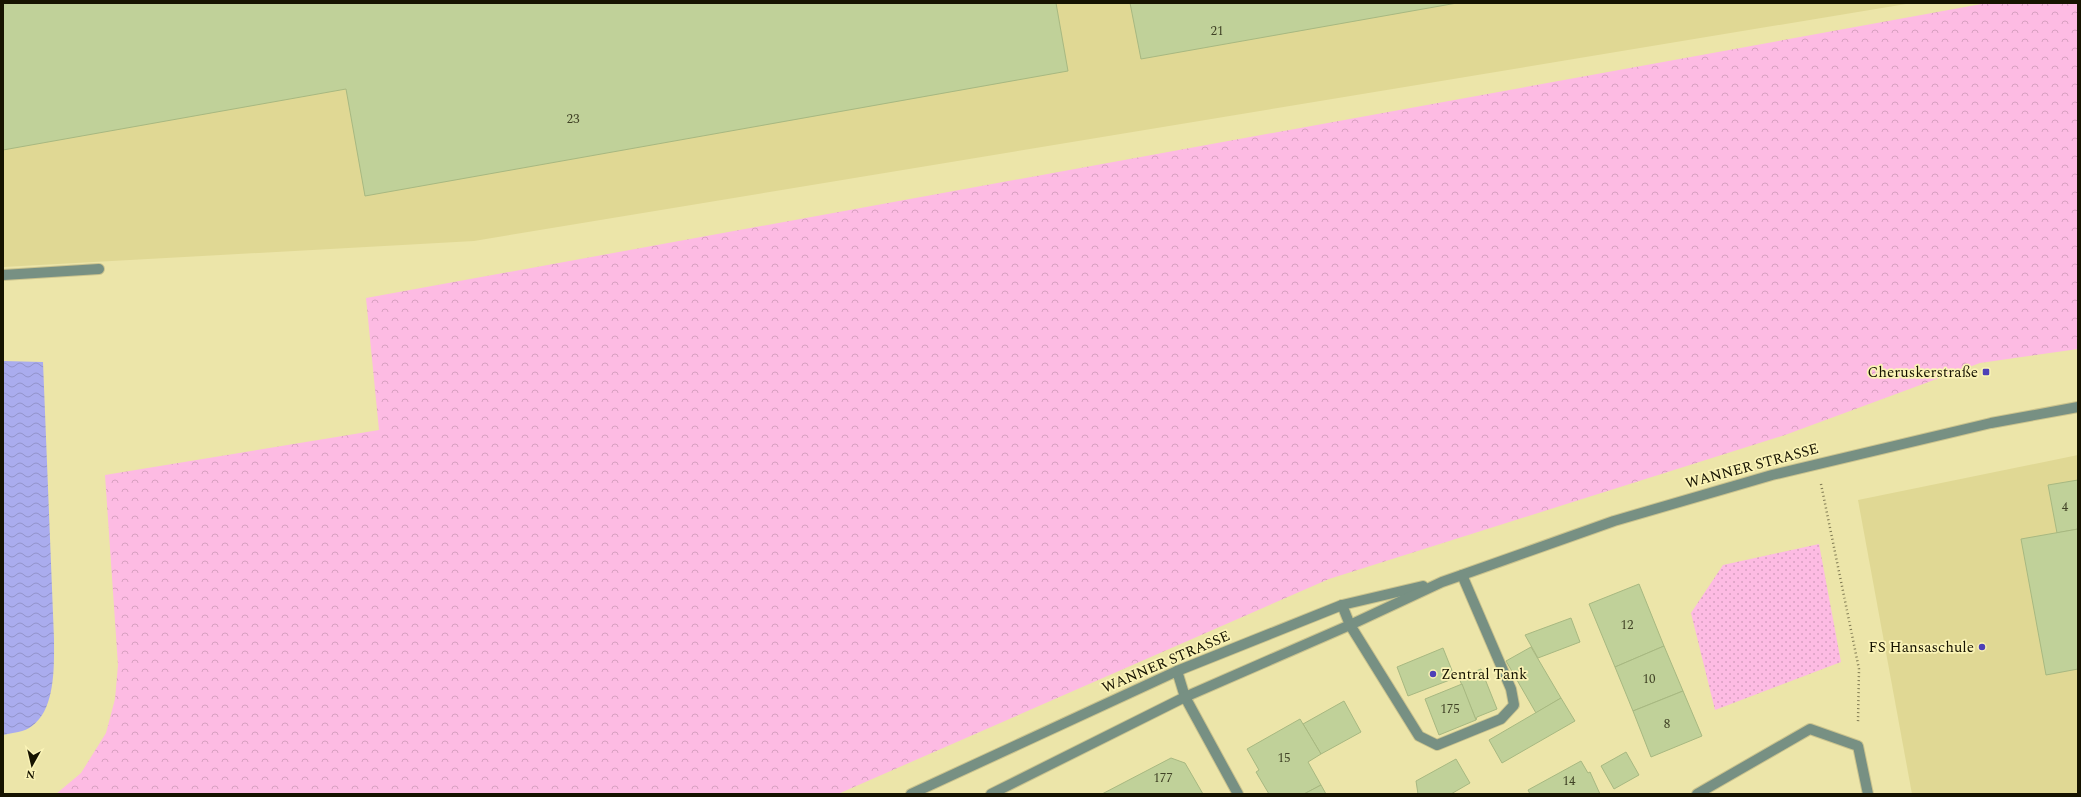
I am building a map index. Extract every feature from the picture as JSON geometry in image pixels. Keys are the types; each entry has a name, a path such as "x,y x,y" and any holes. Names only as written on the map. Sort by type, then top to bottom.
{"street":[{"path":"3,275 99,269"},
{"name":"WANNER STRASSE","path":"991,794 1185,697 1350,625 1442,582 1614,521 1816,464 1991,423 2078,407"},
{"path":"1342,605 1350,625 1419,736 1436,745 1501,719 1514,705 1511,689 1462,575"},
{"name":"WANNER STRASSE","path":"911,794 1177,671 1342,605 1442,582"},
{"path":"1177,671 1185,697 1238,794"},
{"path":"1697,794 1810,729 1858,746 1868,794"}],"path":[{"path":"1816,464 1860,669 1858,746"}],"shaded area":[{"path":"3,3 1912,3 474,241 3,267"},
{"name":"FS Hansaschule","path":"2078,455 2078,794 1912,794 1858,500"}],"green space":[{"path":"1987,3 2078,3 2078,349 1980,363 1785,435 1329,579 838,794 56,794 81,773 106,733 115,699 118,665 105,475 379,430 366,298"},
{"path":"1819,544 1841,662 1715,710 1691,613 1723,565"}],"water":[{"path":"3,361 43,362 54,649 52,686 46,709 40,718 26,730 3,735"}],"building":[{"path":"3,3 1056,3 1068,71 365,196 346,89 3,150"},
{"path":"1130,3 1457,3 1141,59"},
{"path":"2078,480 2078,529 2057,533 2048,485"},
{"path":"2078,529 2078,669 2046,675 2021,539"},
{"path":"1639,584 1664,646 1615,667 1589,604"},
{"path":"1571,618 1580,642 1538,658 1525,635"},
{"path":"1664,646 1683,691 1633,711 1615,667"},
{"path":"1531,647 1561,698 1536,713 1506,661"},
{"path":"1443,648 1455,678 1408,696 1397,667"},
{"path":"1481,669 1497,709 1477,717 1476,720 1459,678"},
{"path":"1462,684 1476,720 1439,735 1425,699"},
{"path":"1683,691 1702,736 1651,757 1633,711"},
{"path":"1561,698 1575,721 1502,763 1489,740"},
{"path":"1344,701 1361,732 1321,754 1303,724"},
{"path":"1300,719 1321,754 1308,762 1321,785 1304,794 1269,794 1256,772 1259,770 1247,749"},
{"path":"1626,752 1639,775 1614,789 1601,766"},
{"path":"1171,758 1185,763 1203,794 1102,794"},
{"path":"1456,759 1470,783 1451,794 1418,794 1416,781"},
{"path":"1581,761 1588,773 1590,772 1600,794 1530,794 1528,790"},
{"path":"1321,785 1326,794 1304,794"}],"place":[{"name":"Cheruskerstraße","path":"1986,372"},
{"name":"FS Hansaschule","path":"1982,647"},
{"name":"Zentral Tank","path":"1433,674"}]}
